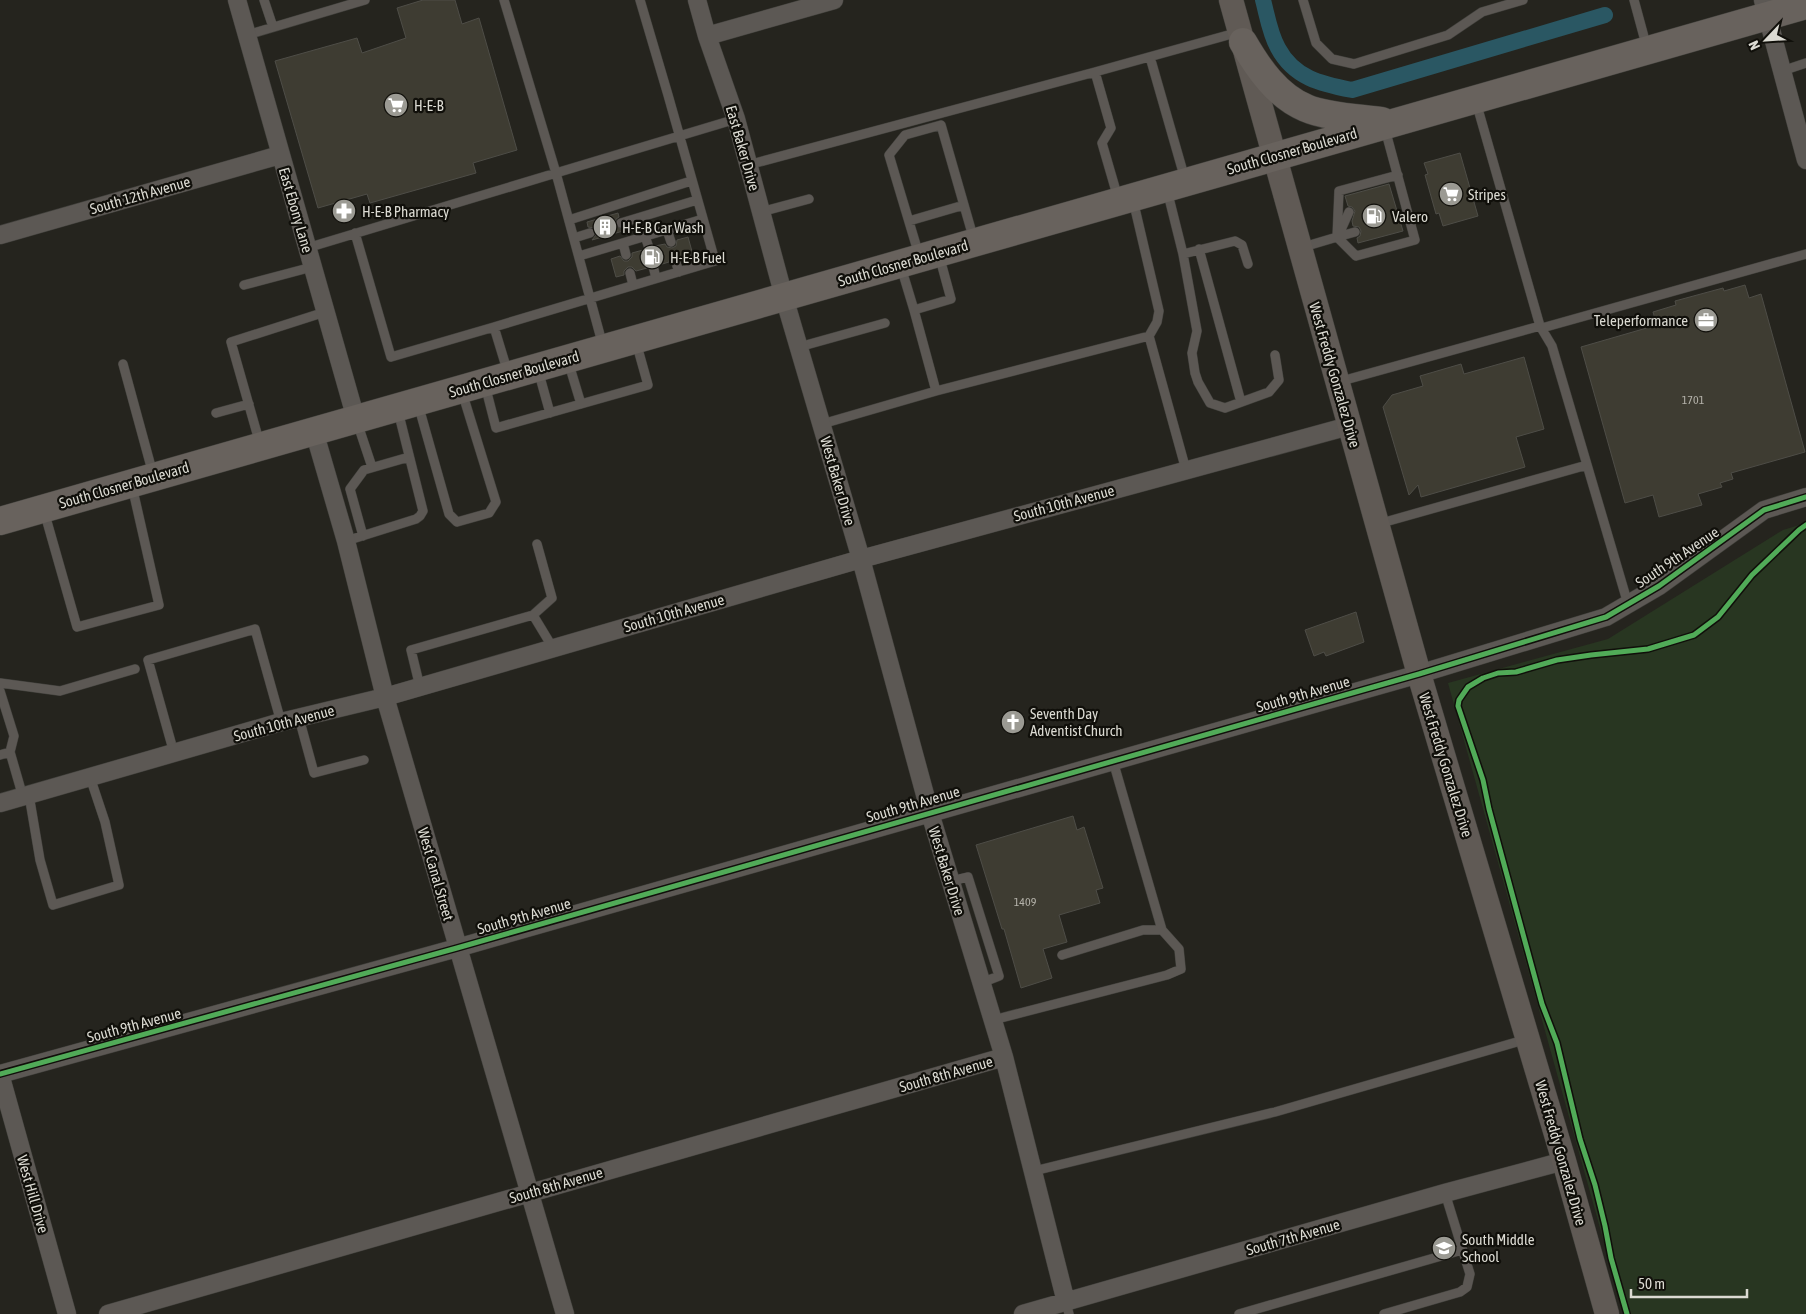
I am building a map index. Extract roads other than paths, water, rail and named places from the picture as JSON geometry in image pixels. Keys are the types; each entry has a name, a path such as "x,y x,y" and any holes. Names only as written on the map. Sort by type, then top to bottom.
{"main road":[{"name":"West Freddy Gonzalez Drive","path":"1231,0 1419,674 1564,1161 1607,1314"},
{"name":"South Closner Boulevard","path":"1,517 44,508 1648,50 1765,8 1806,5"},
{"path":"1241,37 1259,69 1285,96 1306,108 1389,124"}],"street":[{"name":"East Ebony Lane","path":"237,0 356,419"},
{"name":"East Baker Drive","path":"697,0 707,36 736,120 784,297"},
{"path":"707,36 834,0"},
{"path":"1765,8 1803,137 1806,160"},
{"name":"South 12th Avenue","path":"0,235 280,155"},
{"name":"West Baker Drive","path":"784,297 861,559 930,813 1004,1057 1067,1308"},
{"name":"South 10th Avenue","path":"0,803 282,722 385,697 861,559 1349,426"},
{"name":"West Canal Street","path":"314,431 346,541 385,697 565,1314"},
{"name":"South 9th Avenue","path":"0,1074 458,948 1419,674 1606,617 1659,586 1764,510 1806,497"},
{"name":"South 8th Avenue","path":"108,1314 1004,1057"},
{"name":"West Hill Drive","path":"0,1074 67,1314"},
{"name":"South 7th Avenue","path":"1023,1314 1067,1308 1445,1193 1564,1161"}],"lane":[{"path":"264,0 272,27"},
{"path":"247,35 365,0"},
{"path":"504,0 556,172 604,348"},
{"path":"355,234 391,357 714,261 640,0"},
{"path":"1303,0 1316,43 1332,59 1354,64 1448,35 1482,12 1523,0"},
{"path":"1634,0 1648,50"},
{"path":"748,165 1150,57 1241,37"},
{"path":"1150,57 1176,185 1183,254 1197,330 1192,353 1198,382 1210,403 1224,408 1269,392 1279,380 1275,355"},
{"path":"1782,71 1806,63"},
{"path":"1095,72 1111,128 1102,143 1126,199 1159,311 1157,322 1149,336 1186,470"},
{"path":"1475,99 1541,327 1552,346 1628,604"},
{"path":"307,248 556,172 736,120"},
{"path":"1389,124 1403,196 1404,219 1415,240 1356,256 1337,237 1339,192 1398,175"},
{"path":"914,310 951,299 920,258 889,155 905,135 941,125 974,242"},
{"path":"569,220 691,181"},
{"path":"1394,198 1403,196"},
{"path":"761,212 809,199"},
{"path":"621,223 697,200"},
{"path":"909,221 964,205"},
{"path":"1337,237 1349,212"},
{"path":"579,256 703,219"},
{"path":"667,230 670,242"},
{"path":"1300,248 1355,232"},
{"path":"574,238 590,233"},
{"path":"645,236 648,248"},
{"path":"1183,254 1234,241 1242,245 1248,264"},
{"path":"623,243 626,255"},
{"path":"1199,249 1241,402"},
{"path":"1337,382 1806,254"},
{"path":"920,258 914,310 936,392"},
{"path":"675,260 678,272"},
{"path":"653,266 656,278"},
{"path":"244,285 312,267"},
{"path":"630,273 633,285"},
{"path":"261,446 231,342 325,312"},
{"path":"799,347 885,323"},
{"path":"407,404 449,514 457,522 489,513 496,502 485,382 494,327"},
{"path":"822,424 1149,336"},
{"path":"485,382 496,428 648,385 635,339"},
{"path":"568,358 580,404"},
{"path":"44,508 77,626 159,605 142,480 123,364"},
{"path":"537,367 550,413"},
{"path":"216,413 248,404"},
{"path":"346,541 416,520 423,511 409,457 407,404"},
{"path":"356,419 372,467"},
{"path":"332,494 350,489 364,470 409,457"},
{"path":"1377,524 1587,465"},
{"path":"350,489 363,536"},
{"path":"420,687 411,650 533,615 552,598 537,544"},
{"path":"533,615 553,648"},
{"path":"174,753 148,660 255,629 282,722"},
{"path":"0,683 60,691 135,669"},
{"path":"0,692 14,736 10,752 26,796 40,860 53,904 119,885 105,822 90,777"},
{"path":"299,718 314,773 364,760"},
{"path":"0,755 10,752"},
{"path":"993,1020 1167,975 1181,969 1179,948 1162,930 1113,760"},
{"path":"1062,956 1143,930 1162,930"},
{"path":"1034,1172 1275,1112 1528,1039"},
{"path":"1384,1314 1460,1292 1467,1287 1470,1274 1445,1193"},
{"path":"1239,1314 1462,1250"}],"waterway":[{"path":"1263,0 1275,43 1292,66 1309,78 1352,90 1605,15"}],"place":[{"name":"H-E-B","path":"396,105"},
{"name":"Stripes","path":"1451,194"},
{"name":"H-E-B Pharmacy","path":"344,211"},
{"name":"Valero","path":"1374,216"},
{"name":"H-E-B Car Wash","path":"605,227"},
{"name":"H-E-B Fuel","path":"652,257"},
{"name":"Teleperformance","path":"1706,320"},
{"name":"Seventh Day Adventist Church","path":"1013,722"},
{"name":"South Middle School","path":"1444,1248"}]}
